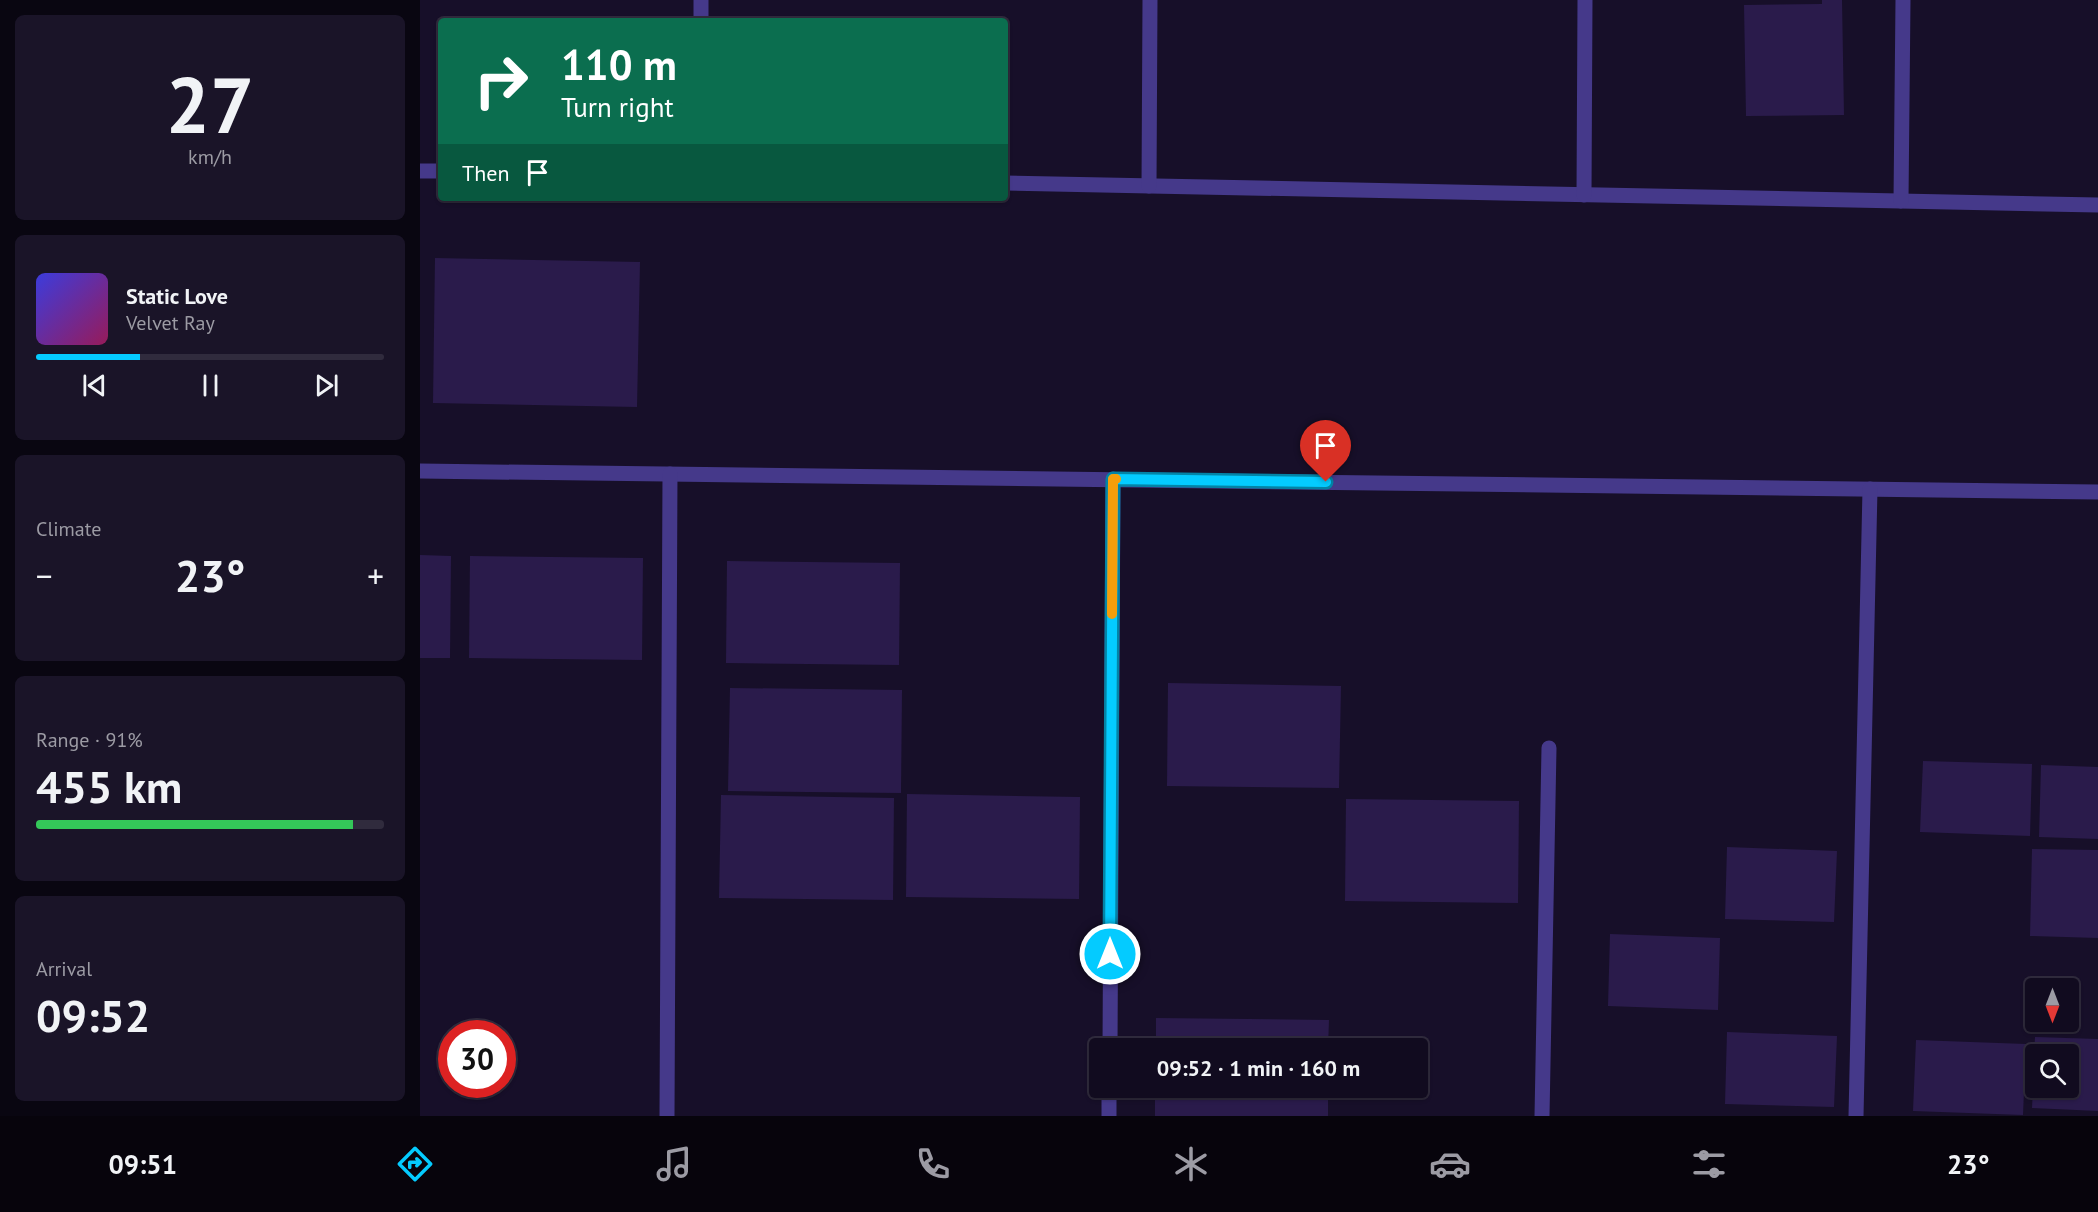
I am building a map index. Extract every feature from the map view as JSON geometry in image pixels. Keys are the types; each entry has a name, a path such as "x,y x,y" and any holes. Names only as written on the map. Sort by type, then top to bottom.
{"street":[{"path":"701,0 701,18"},
{"path":"1149,186 1150,0"},
{"path":"1584,195 1586,0"},
{"path":"1900,201 1903,0"},
{"path":"420,171 438,171"},
{"path":"1008,183 2098,205"},
{"path":"420,471 2098,492"},
{"path":"666,1116 670,474"},
{"path":"1110,1038 1113,479"},
{"path":"1856,1116 1870,489"},
{"path":"1542,1116 1548,748"},
{"path":"1109,1098 1109,1116"}],"building":[{"path":"1822,0 1842,0 1844,115 1746,116 1744,5 1822,4"},
{"path":"435,258 640,262 637,407 433,403"},
{"path":"420,555 451,556 450,658 420,658"},
{"path":"470,556 643,558 642,660 469,658"},
{"path":"727,561 900,563 899,665 726,663"},
{"path":"1168,683 1341,686 1339,788 1167,786"},
{"path":"730,688 902,690 901,793 728,791"},
{"path":"1923,761 2032,764 2030,836 1920,832"},
{"path":"2041,765 2098,767 2098,839 2039,837"},
{"path":"907,794 1080,797 1079,899 906,897"},
{"path":"721,795 894,798 893,900 719,898"},
{"path":"1346,799 1519,801 1518,903 1345,901"},
{"path":"1727,847 1837,851 1834,922 1725,919"},
{"path":"2032,849 2098,850 2098,938 2030,936"},
{"path":"1610,934 1720,938 1718,1010 1608,1006"},
{"path":"1156,1018 1329,1020 1328,1038 1156,1038"},
{"path":"1727,1032 1837,1036 1834,1107 1725,1104"},
{"path":"2035,1037 2098,1039 2098,1111 2032,1108 2032,1098 2079,1098 2079,1044 2035,1044"},
{"path":"1916,1040 2026,1044 2023,1115 1913,1111"},
{"path":"1155,1098 1328,1098 1328,1116 1155,1116"}],"slow traffic":[{"path":"1112,614 1113,479 1116,479"}],"route":[{"path":"1110,954 1113,479 1326,482"}]}
